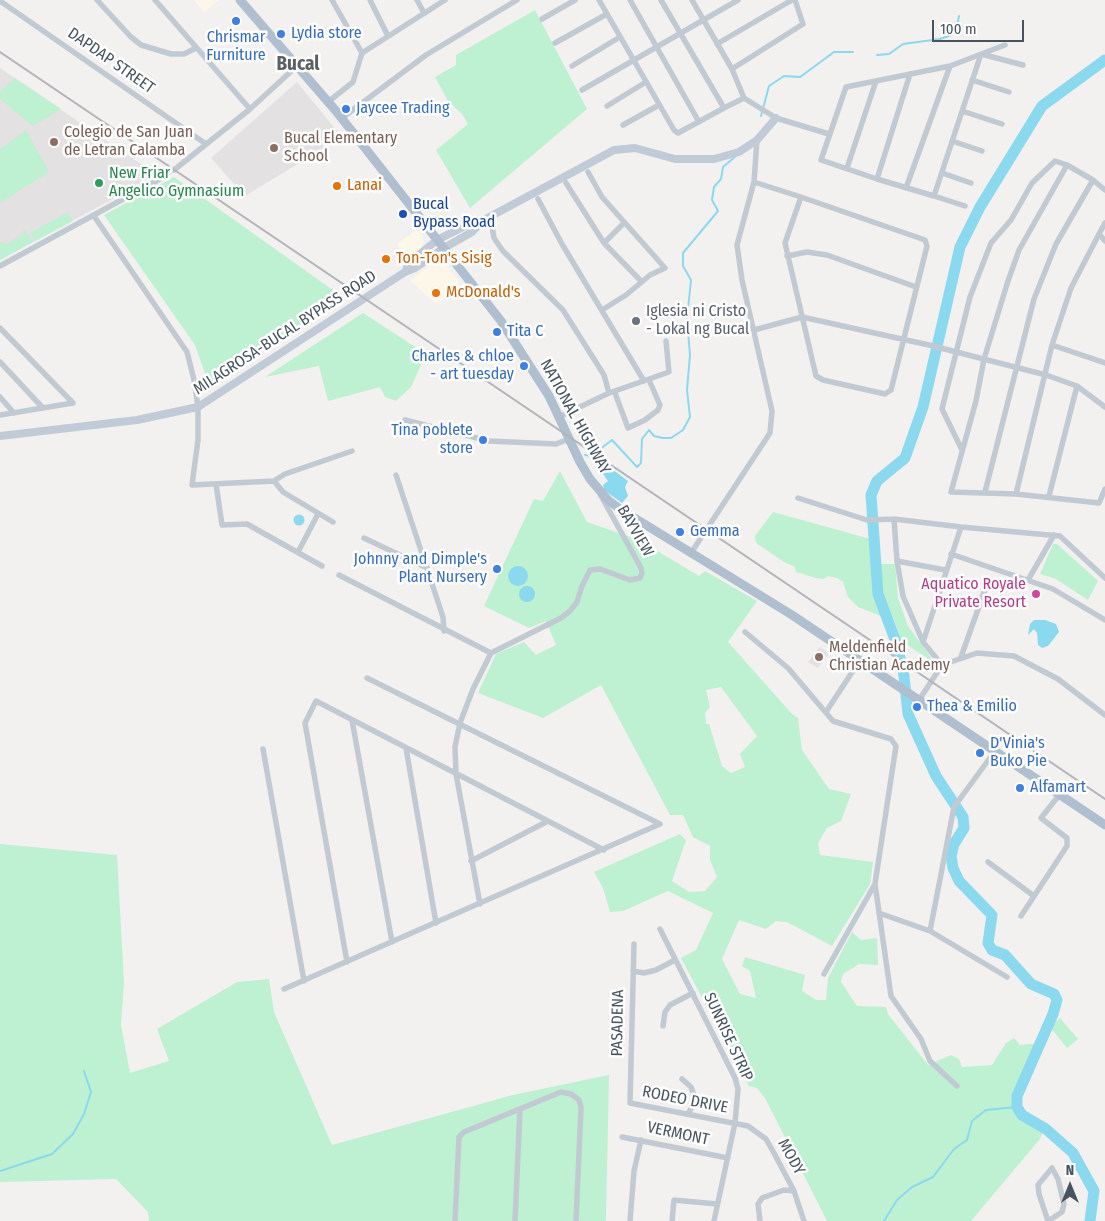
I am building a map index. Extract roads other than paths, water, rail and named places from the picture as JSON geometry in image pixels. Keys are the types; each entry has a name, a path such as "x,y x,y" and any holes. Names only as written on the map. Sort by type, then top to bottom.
{"main road":[{"name":"NATIONAL HIGHWAY","path":"240,0 342,118 501,321 548,396 560,417 580,462 598,489 620,509 792,615 1105,825"},
{"path":"482,221 614,150 634,148 675,159 697,161 739,152 757,140 776,118"},
{"name":"MILAGROSA-BUCAL BYPASS ROAD","path":"405,272 409,263 437,240 467,225 482,221"},
{"name":"MILAGROSA-BUCAL BYPASS ROAD","path":"0,436 137,420 198,407 405,272 415,268 472,232 482,221"}],"street":[{"path":"97,0 130,36 141,45 171,54 184,54 196,48"},
{"path":"154,0 250,109"},
{"path":"332,0 362,53"},
{"path":"370,0 388,36"},
{"path":"417,0 424,13"},
{"path":"328,102 353,82 362,53 445,0"},
{"path":"342,118 426,55 516,0"},
{"path":"542,19 575,0"},
{"path":"599,0 674,130 678,132 744,98"},
{"path":"630,0 699,122"},
{"path":"661,0 724,108"},
{"path":"692,0 732,69 744,98 776,118 829,134"},
{"path":"582,90 738,0"},
{"path":"717,44 793,0 803,24 732,69"},
{"name":"DAPDAP STREET","path":"0,1 206,144"},
{"path":"555,43 607,14"},
{"path":"572,66 620,38"},
{"path":"965,206 821,160 846,87 950,66 1005,45"},
{"path":"980,54 1023,65"},
{"path":"934,196 980,54"},
{"path":"174,170 250,109 298,65"},
{"path":"906,188 950,66"},
{"path":"877,179 910,74"},
{"path":"972,80 1009,92"},
{"path":"847,168 876,81"},
{"path":"607,106 646,82"},
{"path":"623,125 659,105"},
{"path":"962,111 1002,124"},
{"path":"691,553 770,434 772,411 742,280 737,245 754,182 757,140"},
{"path":"952,141 982,151"},
{"path":"962,450 942,409 970,297 991,243 1011,220 1020,200 1045,168 1055,161 1067,165 1093,180 1105,190"},
{"path":"1067,165 1019,250 984,359 976,401 951,492 1049,496 1099,503 1105,490"},
{"path":"588,172 602,197 665,268 641,281 626,295 602,310"},
{"path":"942,173 972,183"},
{"path":"0,266 160,178"},
{"path":"985,492 1016,367 1045,268 1093,180"},
{"path":"754,182 801,196 924,240 927,246 891,390 885,394 823,380 816,376 785,244 801,196"},
{"path":"566,183 604,243 641,281"},
{"path":"492,226 494,238 504,251 563,310 604,374 628,428 645,420 658,410 660,405 538,199"},
{"path":"94,216 186,352 194,380 198,407 198,440 192,485 274,481 285,474 352,451"},
{"path":"604,243 624,223"},
{"path":"1016,494 1052,345 1071,288 1105,223"},
{"path":"1099,234 1105,241"},
{"path":"787,256 807,252 827,255 916,287"},
{"path":"754,330 802,317 929,345 1046,375 1077,386 1105,407"},
{"path":"0,328 73,403 0,415"},
{"path":"560,417 612,393 669,372 666,340"},
{"path":"1052,345 1105,363"},
{"path":"1,364 43,408"},
{"path":"1049,496 1077,386"},
{"path":"0,397 14,413"},
{"path":"405,420 489,441 556,444 569,438"},
{"path":"396,476 444,616 444,631"},
{"path":"274,481 283,492 333,522"},
{"path":"216,484 222,525 247,524 322,566"},
{"name":"BAYVIEW","path":"491,653 561,618 570,611 577,602 590,570 600,569 630,580 640,578 641,568 602,501 598,489"},
{"path":"798,498 867,520 878,518 894,519 1060,536 1105,578"},
{"path":"298,552 318,514"},
{"path":"894,519 897,561 903,596 923,642 942,664"},
{"path":"923,642 960,527"},
{"path":"1028,580 1054,535"},
{"path":"364,538 427,568"},
{"path":"951,554 1053,589 1105,620"},
{"path":"897,561 946,570"},
{"path":"339,575 444,631 491,653 473,688 460,723 455,747 456,774 480,904"},
{"path":"961,657 987,584"},
{"path":"745,632 788,668 833,721 891,739 896,746 875,884 891,996 921,1039 930,1061 957,1086"},
{"path":"919,700 942,664 977,653 1014,656 1058,679 1105,715"},
{"path":"826,712 860,660"},
{"path":"284,990 660,824 367,678"},
{"path":"347,962 305,723 316,701 604,850"},
{"path":"352,720 392,942"},
{"path":"406,748 436,923"},
{"path":"263,749 304,980"},
{"path":"930,931 955,804 995,751"},
{"path":"1021,916 1067,846 1067,838 1041,818 1060,794"},
{"path":"471,861 548,821"},
{"path":"988,862 1034,896"},
{"path":"824,974 875,884"},
{"path":"878,913 930,931 1007,977"},
{"name":"SUNRISE STRIP","path":"660,929 735,1078 738,1101 735,1123 714,1221"},
{"name":"PASADENA","path":"630,1103 634,944"},
{"path":"633,971 650,972 675,960"},
{"path":"662,1026 665,1012 670,1005 693,993"},
{"path":"682,1079 691,1087 694,1095 694,1103 688,1114"},
{"path":"455,1221 459,1137 464,1132 561,1092 571,1094 579,1100 581,1107 576,1221"},
{"name":"RODEO DRIVE","path":"630,1103 735,1123"},
{"path":"515,1221 520,1109"},
{"name":"MODY","path":"735,1123 748,1126 766,1139 794,1191 804,1221"},
{"name":"VERMONT","path":"622,1137 728,1158"},
{"path":"630,1221 632,1181 641,1140"},
{"path":"1052,1168 1058,1179 1064,1204 1062,1212 1049,1221 1039,1194 1038,1185 1052,1168"},
{"path":"760,1221 758,1204 762,1198 784,1190 794,1191"},
{"path":"672,1221 674,1200 717,1204"}],"water":[{"path":"592,458 597,458 628,481 625,487 628,496 622,503 604,490 603,485 608,481"},
{"path":"299,514 305,520 299,526 293,520"},
{"path":"518,566 525,569 528,576 525,583 518,586 511,583 508,576 511,569"},
{"path":"527,586 533,588 535,594 533,600 527,602 521,600 519,594 521,588"},
{"path":"1034,620 1045,620 1056,624 1059,632 1048,646 1042,648 1038,645 1037,633 1034,629 1028,635 1030,624"}],"waterway":[{"path":"877,55 889,54 903,44 940,39 951,35 956,29 959,16"},
{"path":"761,116 769,86 784,76 800,77 834,52 853,52"},
{"path":"1090,1221 1094,1191 1073,1153 1046,1129 1022,1115 1017,1107 1017,1096 1053,1014 1057,1000 1054,994 1031,984 1005,955 992,950 988,943 992,915 959,881 953,868 951,856 954,844 964,828 963,817 936,776 908,714 904,676 897,645 878,594 871,495 877,481 905,458 923,407 960,247 980,207 1042,106 1105,60"},
{"path":"585,455 591,456 612,440 637,467 641,463 642,439 649,430 654,436 671,438 683,430 690,417 687,390 690,355 687,319 691,280 683,266 683,253 718,211 712,200 714,187 721,179 723,167 736,156"},
{"path":"0,1171 52,1154 73,1134 84,1114 91,1092 84,1071"},
{"path":"884,1221 897,1200 912,1187 933,1177 954,1149 967,1140 972,1121 986,1110 1017,1107"}],"railway":[{"path":"0,52 1105,799"}],"place":[{"name":"Chrismar Furniture","path":"236,21"},
{"name":"Lydia store","path":"281,34"},
{"name":"Jaycee Trading","path":"346,109"},
{"name":"Colegio de San Juan de Letran Calamba","path":"54,142"},
{"name":"Bucal Elementary School","path":"274,148"},
{"name":"New Friar Angelico Gymnasium","path":"99,183"},
{"name":"Lanai","path":"337,186"},
{"name":"Bucal Bypass Road","path":"403,214"},
{"name":"Ton-Ton's Sisig","path":"386,259"},
{"name":"McDonald's","path":"436,293"},
{"name":"Iglesia ni Cristo - Lokal ng Bucal","path":"636,321"},
{"name":"Tita C","path":"497,332"},
{"name":"Charles & chloe - art tuesday","path":"524,366"},
{"name":"Tina poblete store","path":"483,440"},
{"name":"Gemma","path":"680,532"},
{"name":"Johnny and Dimple's Plant Nursery","path":"497,569"},
{"name":"Aquatico Royale Private Resort","path":"1036,594"},
{"name":"Meldenfield Christian Academy","path":"819,657"},
{"name":"Thea & Emilio","path":"917,707"},
{"name":"D'Vinia's Buko Pie","path":"980,753"},
{"name":"Alfamart","path":"1020,788"}],"district":[{"name":"Bucal","path":"298,65"}]}
